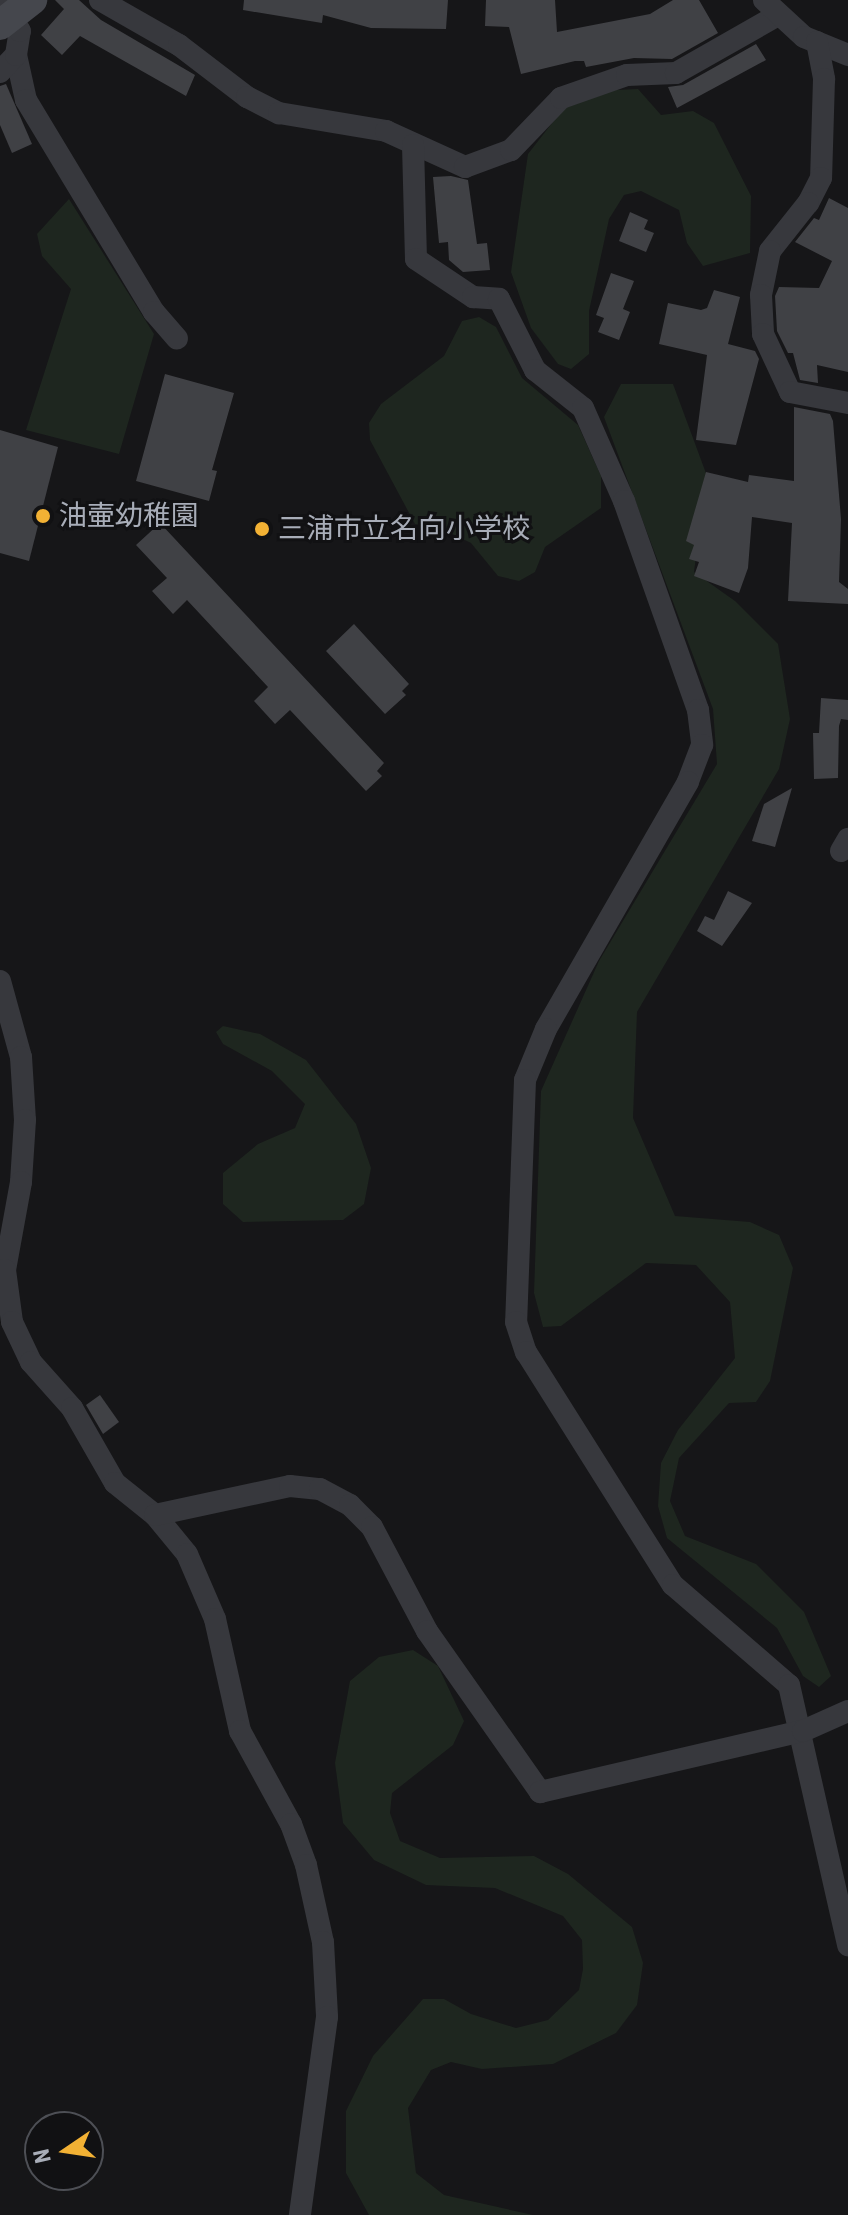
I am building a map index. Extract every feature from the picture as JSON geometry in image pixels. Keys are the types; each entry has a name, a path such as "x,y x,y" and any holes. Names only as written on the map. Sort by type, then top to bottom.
{"street":[{"path":"100,0 179,45 247,97 279,113 386,131 465,167 490,162 511,150 561,98 627,75 676,73 771,8 817,42 848,55"},
{"path":"11,10 20,31 16,55 26,100 154,312 177,338"},
{"path":"817,42 825,94 821,178 808,203 770,251 761,295 763,334 790,392 848,403"},
{"path":"0,72 16,55"},
{"path":"413,145 416,259 473,297 499,299 535,370 583,408 624,501 698,710 702,745 688,782 546,1029 525,1080 516,1322 526,1352 673,1585 789,1685 803,1731 848,1945"},
{"path":"0,981 21,1057 25,1120 21,1182 5,1270 12,1322 31,1362 72,1408 115,1483 155,1515 187,1554 205,1590 240,1731 291,1824 323,1942 327,2017 300,2215"},
{"path":"155,1515 290,1486 320,1489 350,1505 372,1527 427,1631 540,1792 803,1731 848,1711"}],"shaded area":[{"path":"638,89 661,115 693,111 714,123 751,196 750,253 703,266 687,243 679,210 641,191 624,195 609,219 589,311 589,354 571,369 558,364 531,328 511,272 528,154 563,109 595,91"},
{"path":"69,199 154,334 119,454 26,430 71,289 42,256 37,234"},
{"path":"479,317 496,327 522,378 578,425 601,476 601,508 545,547 535,572 519,581 498,576 471,543 442,529 415,524 370,440 369,423 381,404 444,356 462,321"},
{"path":"621,384 673,384 707,476 694,572 735,601 778,644 790,719 779,769 637,1012 633,1118 675,1216 750,1222 779,1235 793,1268 770,1381 756,1402 729,1403 679,1458 670,1501 685,1536 756,1564 804,1612 831,1676 819,1687 803,1676 777,1628 667,1538 658,1506 661,1463 678,1430 735,1358 730,1302 696,1265 646,1263 561,1326 543,1327 534,1293 541,1091 599,961 717,764 713,709 604,417"},
{"path":"223,1026 260,1034 306,1060 356,1124 371,1168 364,1204 343,1220 243,1222 223,1204 223,1173 258,1144 295,1128 305,1104 272,1071 223,1044 216,1032"},
{"path":"413,1650 438,1666 464,1721 453,1745 392,1793 390,1813 400,1841 440,1858 534,1856 568,1874 632,1927 643,1963 637,2005 616,2033 553,2064 482,2069 451,2062 431,2070 408,2108 416,2173 444,2195 533,2215 369,2215 346,2173 346,2111 373,2056 423,1999 444,1999 471,2014 516,2028 548,2020 579,1990 583,1969 582,1940 563,1916 495,1888 426,1885 374,1860 343,1823 335,1763 350,1681 379,1657"}],"building":[{"path":"55,0 79,0 101,20 195,75 186,96 80,36 62,55 41,35 64,9"},
{"path":"244,0 448,0 446,29 371,28 323,15 322,23 243,10"},
{"path":"486,0 555,0 557,32 650,14 673,0 699,0 718,33 672,59 634,58 586,67 584,61 575,61 521,74 509,27 485,26"},
{"path":"756,44 766,60 677,108 668,87 683,85"},
{"path":"6,84 32,144 12,153 0,125 0,86"},
{"path":"451,176 468,180 477,244 487,243 490,270 463,272 449,260 448,242 439,243 433,177"},
{"path":"829,198 848,208 848,372 817,365 818,383 800,380 793,353 788,353 777,331 775,296 779,287 819,288 832,261 795,242 814,218 819,220"},
{"path":"630,212 648,220 644,229 654,233 646,252 619,241"},
{"path":"611,273 634,281 623,309 630,312 619,340 598,332 604,318 596,315"},
{"path":"714,290 740,297 728,344 755,351 759,359 736,445 696,440 707,355 659,344 668,303 701,310 707,308"},
{"path":"165,374 234,393 212,470 217,471 209,501 136,481"},
{"path":"794,407 830,414 833,421 841,519 839,582 848,589 848,604 788,601 792,523 752,517 748,568 739,593 694,576 699,562 689,559 694,545 686,541 706,472 748,482 749,475 794,481"},
{"path":"0,430 58,447 29,561 0,553"},
{"path":"160,523 384,763 377,771 382,776 366,791 290,710 275,724 254,701 268,687 187,600 173,614 152,591 167,578 136,545"},
{"path":"354,624 409,684 402,691 406,695 385,714 326,651"},
{"path":"821,698 848,700 848,720 841,719 839,726 838,778 814,779 813,733 819,733"},
{"path":"792,788 775,847 752,841 764,804"},
{"path":"728,891 752,903 722,946 697,931 705,916 714,920"},
{"path":"100,1395 119,1422 103,1434 86,1405"}],"place":[{"name":"油壷幼稚園","path":"43,516"},
{"name":"三浦市立名向小学校","path":"262,529"}]}
